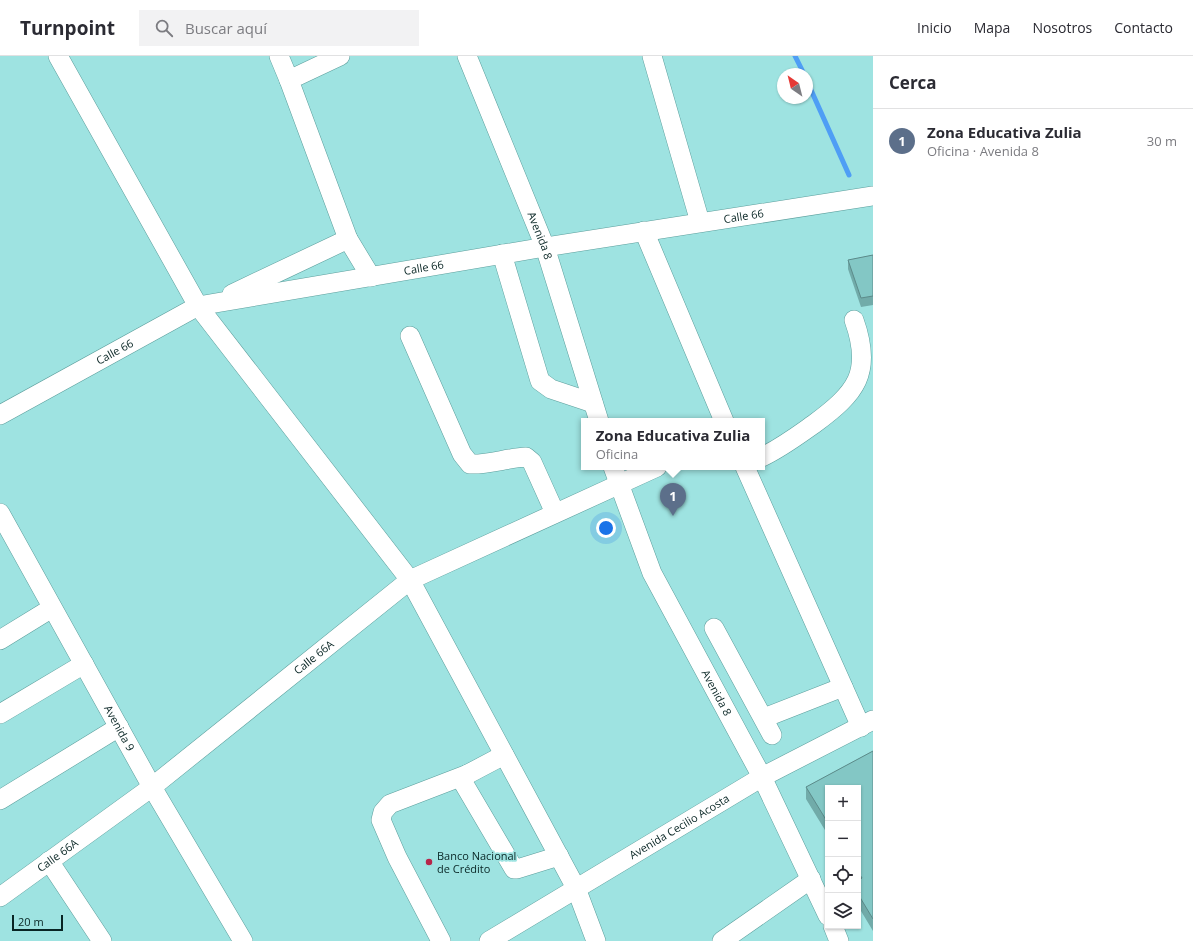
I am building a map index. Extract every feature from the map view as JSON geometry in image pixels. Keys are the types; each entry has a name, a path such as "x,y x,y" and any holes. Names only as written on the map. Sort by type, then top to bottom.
{"street":[{"path":"58,56 204,305 410,580 576,888 596,941"},
{"path":"279,56 348,239 371,277"},
{"path":"289,80 340,56"},
{"name":"Avenida 8","path":"467,56 545,247 598,418"},
{"path":"652,56 700,222"},
{"name":"Calle 66","path":"0,415 204,305 502,254 873,196"},
{"path":"644,231 723,418"},
{"path":"204,305 348,239"},
{"path":"502,254 540,380 551,389 593,403"},
{"path":"765,455 785,445 827,414 854,388 863,351 854,320"},
{"path":"410,336 462,454 470,464 526,457 532,462 555,513"},
{"name":"Calle 66A","path":"0,897 152,787 410,580 555,513 616,475 642,470"},
{"path":"746,470 843,687 867,723"},
{"name":"Avenida 8","path":"616,475 652,573 716,688 762,777 825,909"},
{"name":"Avenida 9","path":"0,513 152,787 243,941"},
{"path":"0,640 52,608"},
{"path":"714,628 772,735"},
{"path":"0,714 84,664"},
{"path":"716,688 740,676"},
{"path":"764,718 843,687"},
{"name":"Avenida Cecilio Acosta","path":"489,941 762,777 867,723"},
{"path":"0,800 119,727"},
{"path":"441,941 397,858 381,820 383,812 390,804 468,774 504,755"},
{"path":"468,774 464,779 464,784 514,868 517,869 559,856"},
{"path":"49,861 102,941"},
{"path":"722,941 811,879"},
{"path":"834,929 840,941"}],"building":[{"path":"873,255 873,296 861,298 848,260"},
{"path":"873,751 873,919 861,899 861,785 825,785 825,818 806,787"}],"waterway":[{"path":"795,56 801,68"},
{"path":"813,94 849,175"}],"place":[{"name":"Zona Educativa Zulia","path":"673,516"},
{"name":"Banco Nacional de Crédito","path":"429,862"}]}
